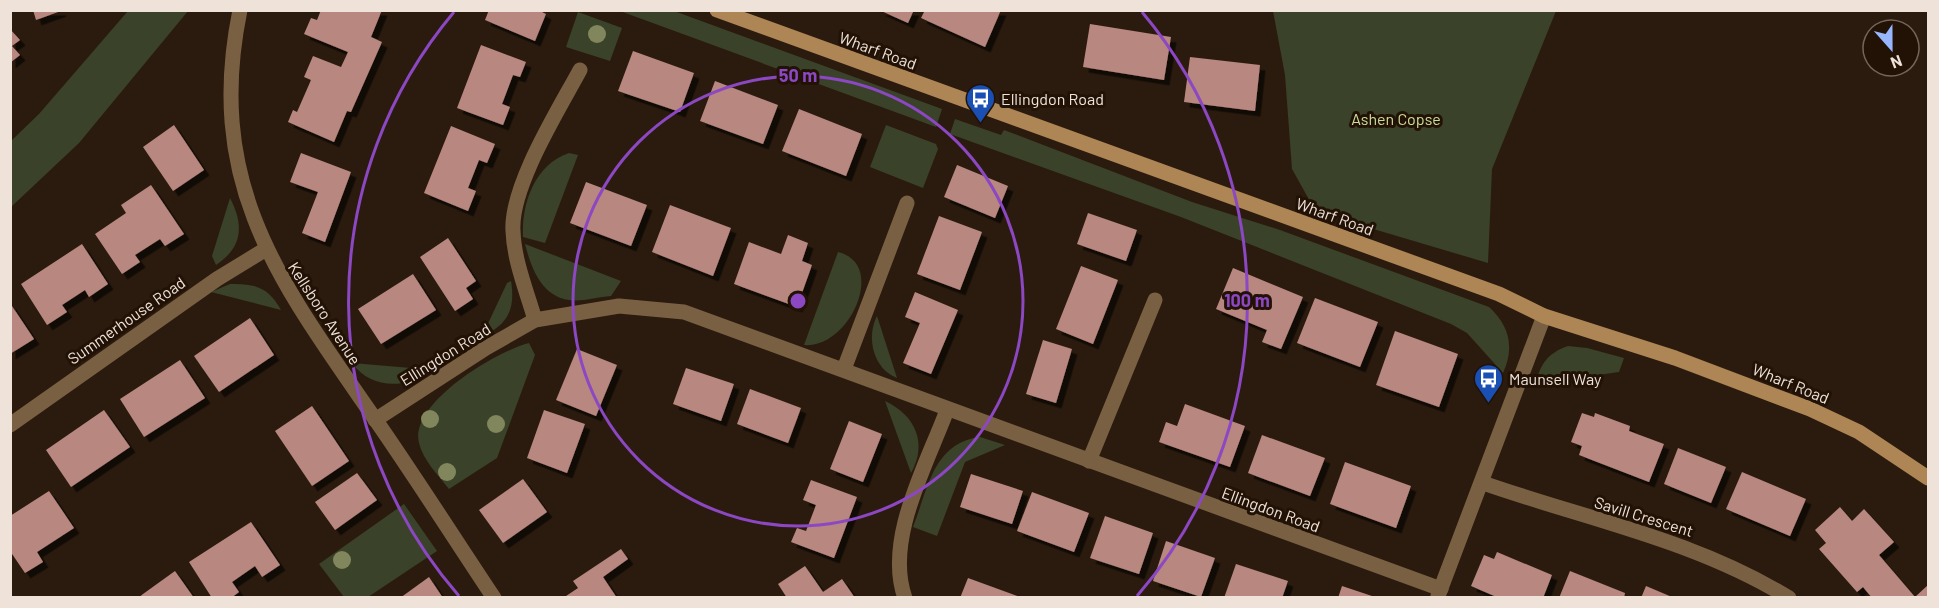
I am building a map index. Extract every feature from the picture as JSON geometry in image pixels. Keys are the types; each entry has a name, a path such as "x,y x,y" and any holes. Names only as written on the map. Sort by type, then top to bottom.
{"main road":[{"name":"Wharf Road","path":"717,10 1499,294 1544,316 1665,354 1810,409 1859,432 1929,478"}],"street":[{"name":"Kellsboro Avenue","path":"240,10 231,72 232,133 245,194 266,249 297,305 494,597"},
{"path":"535,320 515,249 514,214 517,199 549,126 580,70"},
{"path":"844,369 907,203"},
{"name":"Summerhouse Road","path":"10,425 217,279 266,249"},
{"path":"1089,461 1155,300"},
{"name":"Ellingdon Road","path":"375,420 486,348 535,320 619,306 684,312 844,369 947,411 1089,461 1439,593"},
{"path":"1439,593 1483,483 1544,316"},
{"path":"905,597 898,564 901,538 947,411"},
{"name":"Savill Crescent","path":"1483,483 1699,552 1734,567 1789,597"}],"green space":[{"path":"128,11 188,11 79,143 11,207 11,141 39,114"},
{"path":"620,11 674,11 942,109 936,127"},
{"name":"Ashen Copse","path":"1273,11 1556,11 1492,169 1488,263 1316,212 1292,169 1285,75"},
{"path":"578,12 622,28 610,61 566,47"},
{"path":"955,119 1001,135 1004,130 1192,202 1280,230 1489,307 1501,321 1508,337 1509,354 1503,373 1467,333 1451,324 1181,217 950,134"},
{"path":"886,125 936,144 938,149 923,188 870,167"},
{"path":"569,153 578,155 545,243 523,237 528,199 539,176 557,158"},
{"path":"230,198 238,217 238,235 232,251 216,265 212,256"},
{"path":"525,244 621,281 611,296 579,300 559,297 544,287 530,262"},
{"path":"838,252 853,260 860,272 861,288 857,304 848,320 835,334 820,343 804,345"},
{"path":"511,281 511,306 506,319 487,334 485,330 507,283"},
{"path":"230,284 260,288 281,310 211,292"},
{"path":"877,316 897,378 882,367 874,352 872,333"},
{"path":"529,343 535,355 497,458 449,489 427,461 419,443 420,428 427,412 458,381 477,368 497,356"},
{"path":"1568,346 1587,348 1624,358 1619,372 1535,384 1546,360 1555,352"},
{"path":"352,363 423,369 426,374 407,382 387,384 368,377"},
{"path":"885,401 904,414 916,431 918,451 911,473"},
{"path":"980,437 1005,445 965,462 937,536 913,527 928,483 942,458 964,441"},
{"path":"404,504 437,551 368,597 344,597 319,564"}],"building":[{"path":"33,10 61,10 61,11 36,20"},
{"path":"321,10 382,10 371,37 382,42 351,112 347,111 334,142 288,122 293,110 297,112 311,80 304,77 313,56 341,67 348,52 304,34 311,18 317,20"},
{"path":"489,10 538,10 546,14 535,41 485,20"},
{"path":"879,10 914,10 908,23"},
{"path":"925,10 1001,10 985,47 921,18"},
{"path":"1090,24 1171,37 1164,80 1083,67"},
{"path":"10,29 20,40 12,46 20,55 10,63"},
{"path":"481,45 526,62 520,77 513,75 502,104 510,107 503,125 457,108"},
{"path":"633,51 694,73 680,112 618,91"},
{"path":"1190,57 1260,65 1255,111 1184,102"},
{"path":"715,81 778,105 763,144 700,121"},
{"path":"799,109 862,134 846,176 782,151"},
{"path":"174,125 204,170 173,191 143,147"},
{"path":"451,126 495,144 487,163 479,160 468,188 476,191 468,211 424,193"},
{"path":"301,153 351,172 325,242 302,233 318,192 290,182"},
{"path":"957,165 1008,186 995,218 944,197"},
{"path":"586,182 647,205 631,246 570,223"},
{"path":"151,185 184,234 165,246 160,239 135,255 140,262 122,274 95,234 126,213 121,205"},
{"path":"670,205 731,228 713,276 652,252"},
{"path":"1088,213 1137,230 1126,261 1077,244"},
{"path":"939,216 982,232 960,290 917,274"},
{"path":"788,235 808,243 802,261 812,265 797,307 734,284 749,242 781,254"},
{"path":"448,238 476,281 466,288 473,299 455,311 420,257"},
{"path":"82,244 108,284 89,297 85,290 62,305 67,312 47,325 21,284"},
{"path":"1081,266 1118,280 1093,344 1056,329"},
{"path":"1233,268 1303,297 1281,349 1262,342 1267,330 1216,309"},
{"path":"413,274 436,310 381,344 358,309"},
{"path":"915,292 958,310 931,374 903,363 920,323 905,317"},
{"path":"1315,298 1378,322 1360,367 1297,343"},
{"path":"10,303 34,339 10,354"},
{"path":"250,318 274,355 219,392 194,356"},
{"path":"1395,331 1458,354 1439,407 1376,385"},
{"path":"1043,340 1072,349 1056,403 1026,394"},
{"path":"577,349 617,365 596,416 556,400"},
{"path":"180,360 205,398 144,437 120,399"},
{"path":"686,368 734,384 721,421 673,404"},
{"path":"750,389 801,408 788,443 737,424"},
{"path":"1185,404 1245,426 1230,467 1159,442 1166,422 1177,426"},
{"path":"312,406 349,461 312,486 275,431"},
{"path":"104,410 130,447 71,487 46,450"},
{"path":"544,410 585,424 567,473 527,458"},
{"path":"1582,413 1594,417 1595,413 1630,426 1629,431 1664,444 1649,482 1579,455 1582,446 1571,442"},
{"path":"849,421 882,434 863,482 830,469"},
{"path":"1262,435 1325,458 1310,496 1248,473"},
{"path":"1678,448 1726,467 1711,503 1664,484"},
{"path":"1345,462 1411,486 1396,528 1330,504"},
{"path":"1742,472 1806,499 1790,536 1726,509"},
{"path":"357,473 377,500 335,530 315,502"},
{"path":"971,474 1023,491 1012,524 960,507"},
{"path":"523,479 547,512 503,543 479,510"},
{"path":"811,480 857,497 834,558 791,542 797,528 806,531 816,505 803,500"},
{"path":"49,491 74,528 37,552 43,562 25,573 10,551 10,516"},
{"path":"1032,492 1089,513 1074,552 1017,531"},
{"path":"1840,507 1852,521 1864,509 1894,542 1879,555 1915,597 1928,585 1928,598 1872,598 1863,587 1857,592 1819,549 1826,543 1815,530"},
{"path":"1105,516 1153,533 1139,574 1090,558"},
{"path":"251,522 280,565 262,577 255,566 232,582 239,592 231,598 212,598 189,562"},
{"path":"1166,541 1215,558 1201,597 1153,581"},
{"path":"621,549 628,559 603,577 617,598 563,598 578,588 573,581"},
{"path":"1497,552 1552,575 1543,598 1499,598 1471,586 1484,555 1494,559"},
{"path":"1236,564 1288,581 1282,598 1224,598"},
{"path":"805,566 823,592 842,579 855,598 787,598 778,584"},
{"path":"175,571 194,598 138,598 143,594"},
{"path":"1570,571 1625,593 1624,598 1559,598"},
{"path":"429,577 443,598 400,598"},
{"path":"968,578 1020,597 1020,598 960,598"},
{"path":"1342,586 1375,597 1375,598 1338,598"},
{"path":"1646,586 1672,597 1672,598 1641,598"}],"place":[{"name":"Ellingdon Road","path":"980,124"},
{"name":"Maunsell Way","path":"1488,404"}]}
